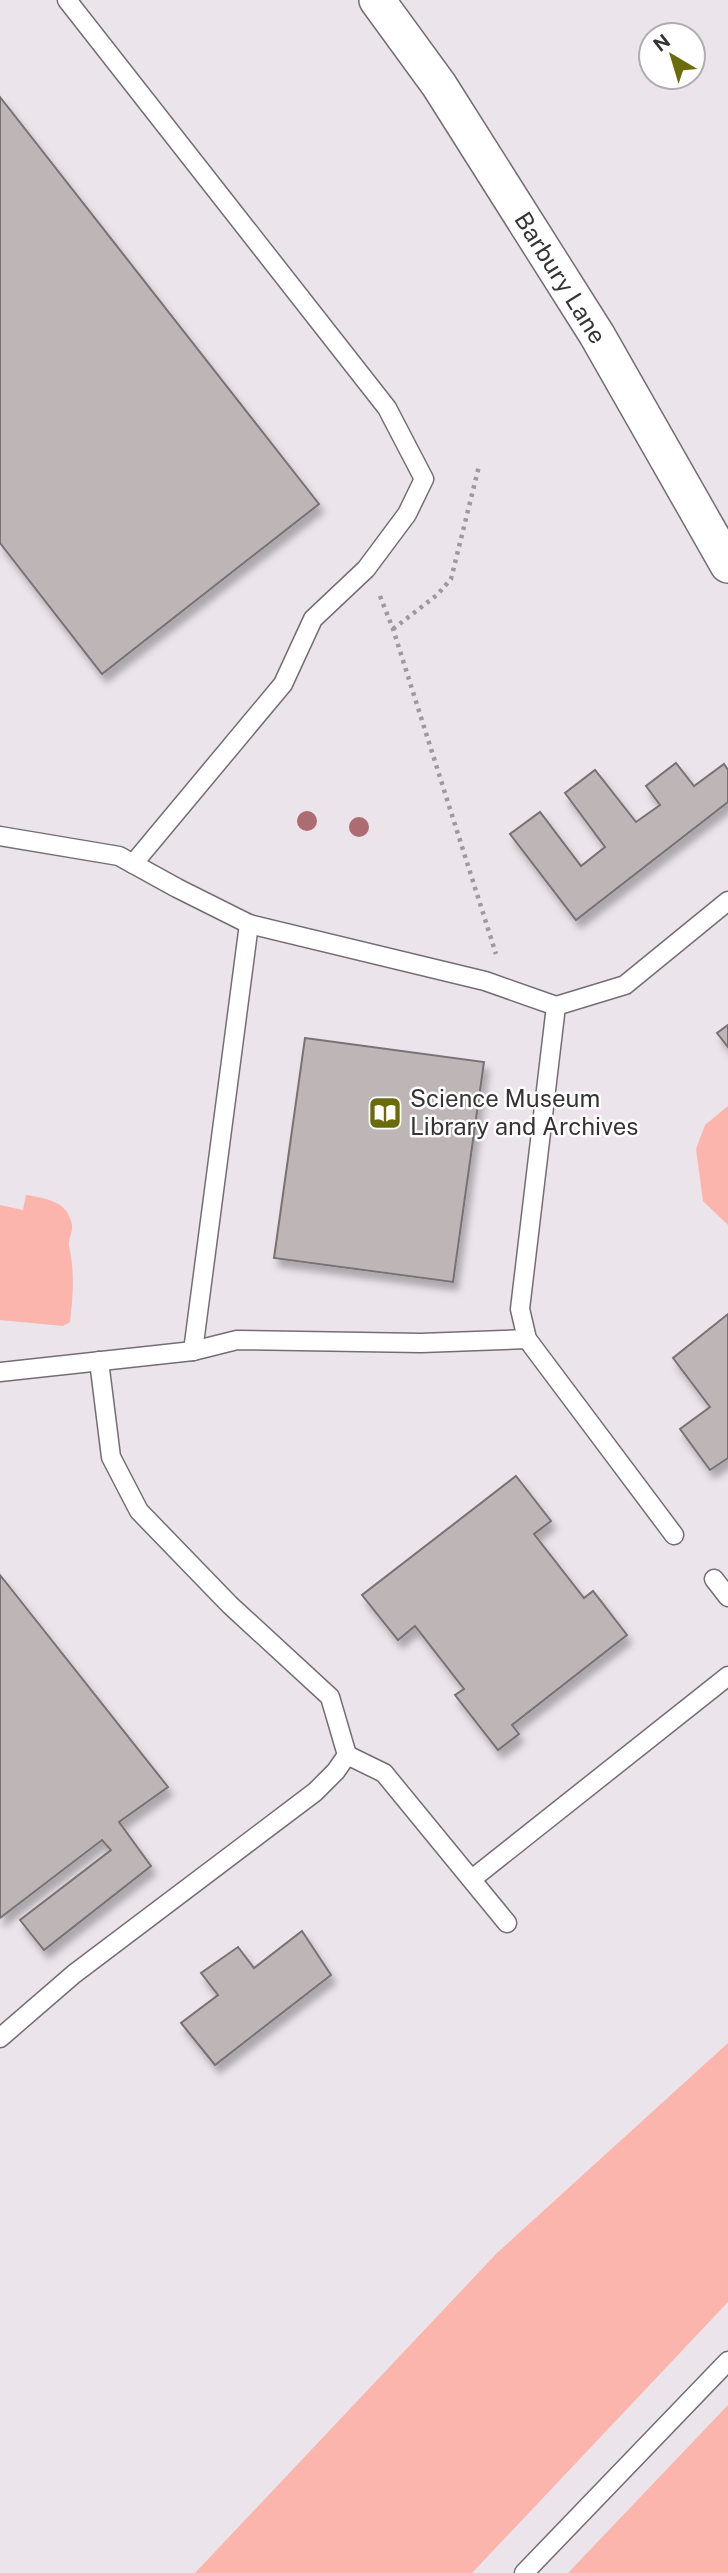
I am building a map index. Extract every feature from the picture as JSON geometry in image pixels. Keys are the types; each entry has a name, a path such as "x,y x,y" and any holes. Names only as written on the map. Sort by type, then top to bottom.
{"street":[{"name":"Barbury Lane","path":"377,0 439,85 597,335 728,565"}],"lane":[{"path":"67,0 387,408 424,479 407,514 366,569 313,619 283,684 133,864"},
{"path":"0,836 119,856 249,924 498,985 556,1006 625,985 728,901"},
{"path":"193,1351 249,924"},
{"path":"556,1006 520,1309 527,1339 674,1535"},
{"path":"0,1372 193,1351 237,1340 421,1343 527,1339"},
{"path":"99,1361 111,1457 139,1511 230,1605 330,1697 347,1755 384,1773 507,1923"},
{"path":"714,1579 728,1597"},
{"path":"472,1879 728,1676"},
{"path":"0,2038 74,1974 315,1793 347,1755"},
{"path":"524,2573 728,2361"}],"path":[{"path":"393,629 437,595 451,579 479,466"},
{"path":"366,569 376,586 393,629 499,962 498,985"}],"shaded area":[{"path":"728,1106 728,1225 703,1201 696,1149 705,1125"},
{"path":"26,1195 55,1202 70,1217 72,1302 70,1322 63,1326 0,1320 0,1205 23,1210"},
{"path":"728,2043 728,2302 472,2573 195,2573 496,2254"},
{"path":"728,2405 728,2573 568,2573"}],"building":[{"path":"0,97 319,504 102,674 0,543"},
{"path":"676,763 694,786 724,764 728,770 728,802 576,920 510,834 540,812 581,866 605,847 565,793 595,770 636,822 660,805 646,786"},
{"path":"728,1025 728,1047 717,1033"},
{"name":"Science Museum Library and Archives","path":"305,1038 484,1062 453,1282 274,1258"},
{"path":"728,1314 728,1458 710,1470 680,1429 710,1407 673,1358"},
{"path":"516,1476 551,1521 534,1534 584,1598 593,1591 627,1635 512,1725 519,1734 498,1750 455,1695 464,1689 415,1626 398,1640 362,1595"},
{"path":"0,1575 168,1787 119,1822 151,1866 44,1950 20,1920 111,1850 102,1840 0,1918"},
{"path":"302,1931 331,1975 215,2065 181,2023 218,1995 201,1973 238,1947 254,1968"}],"place":[{"name":"Science Museum Library and Archives","path":"385,1113"}]}
